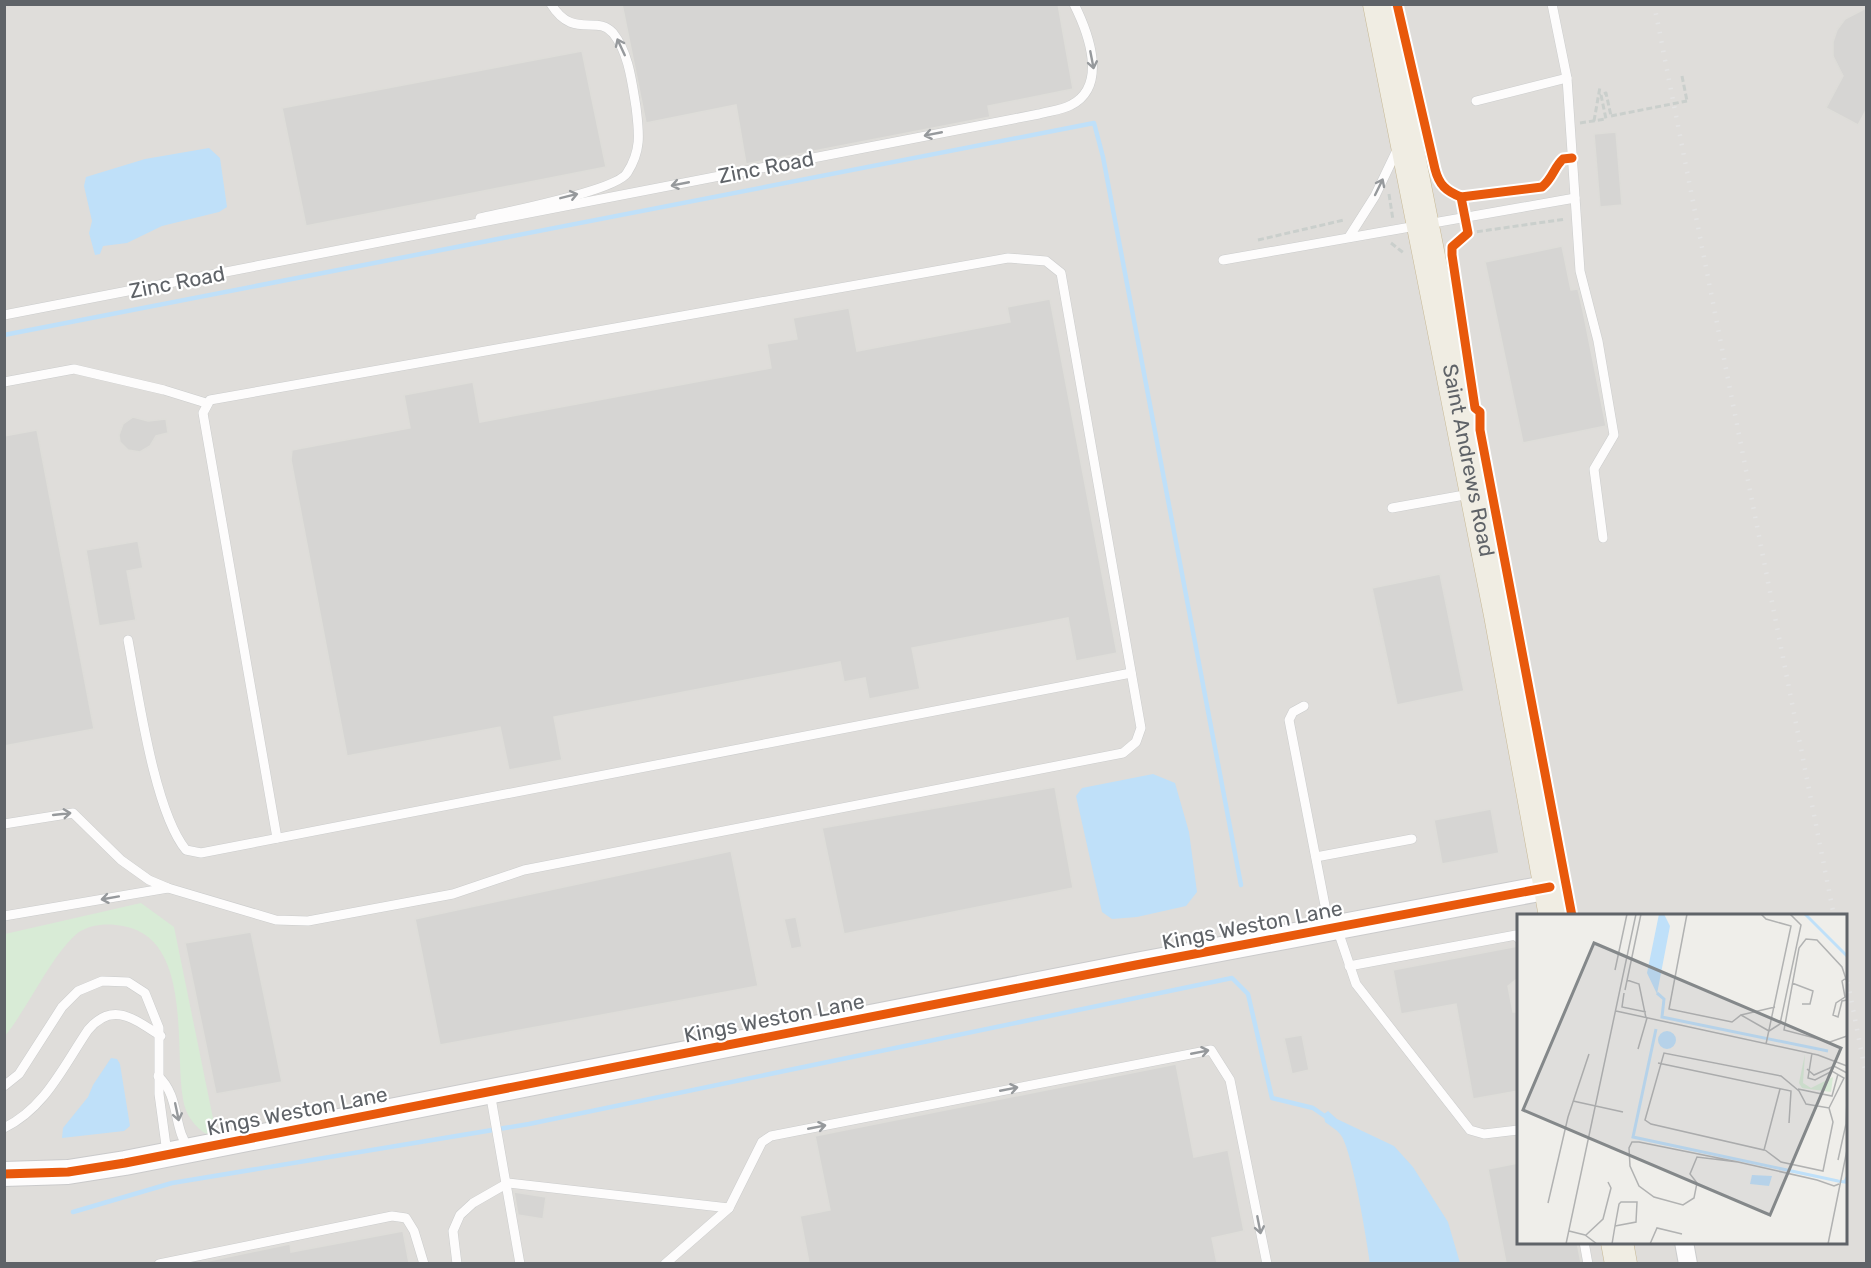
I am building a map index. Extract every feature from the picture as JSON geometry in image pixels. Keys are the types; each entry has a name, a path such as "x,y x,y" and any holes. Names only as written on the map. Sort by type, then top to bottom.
{"highway":[{"name":"Saint Andrews Road","path":"1379,4 1405,133 1409,226 1476,493 1553,901"},
{"path":"1617,1244 1621,1263"}],"street":[{"name":"Kings Weston Lane","path":"4,1174 68,1172 178,1153 1333,928 1553,901"},
{"path":"1684,1244 1688,1263"}],"lane":[{"name":"Zinc Road","path":"349,249 604,188 627,175 641,141 632,85 623,48 612,31 595,25 569,24 561,19 551,4"},
{"name":"Zinc Road","path":"4,315 1027,116 1071,105 1088,92 1094,68 1074,4"},
{"path":"1552,4 1567,78 1580,271 1598,341 1614,435 1594,469 1603,538"},
{"path":"1476,101 1567,78"},
{"path":"1349,237 1382,182 1405,133"},
{"path":"1223,260 1575,198"},
{"path":"4,824 73,813 132,870 168,888 276,920 308,921 453,894 524,870 1116,755 1130,748 1140,735 1131,673 1064,285 1060,273 1046,261 1008,258 216,397 206,403 203,413 278,838"},
{"path":"4,382 74,369 164,390 206,403"},
{"path":"1392,508 1476,493"},
{"path":"128,640 145,729 168,816 179,842 186,850 201,854 1131,673"},
{"path":"1304,706 1293,712 1289,720 1316,857 1333,928 1356,984 1470,1130 1484,1134 1517,1130"},
{"path":"1316,857 1412,838"},
{"path":"4,916 168,888"},
{"path":"1349,966 1517,936"},
{"path":"4,1086 19,1074 62,1006 88,985 116,980 136,985 151,1004 160,1036 158,1076 178,1153"},
{"path":"4,1128 22,1119 39,1104 88,1030 98,1020 115,1014 129,1016 160,1036"},
{"path":"665,1263 729,1208 762,1142 771,1136 1211,1050 1230,1080 1267,1263"},
{"path":"158,1076 173,1096 183,1139 178,1153"},
{"path":"490,1092 520,1263"},
{"path":"457,1263 453,1231 460,1215 473,1203 507,1183 729,1208"},
{"path":"159,1263 392,1216 406,1218 414,1231 424,1263"},
{"path":"1584,1244 1588,1263"}],"path":[{"path":"1570,124 1606,119 1601,95 1606,93 1611,116 1687,101 1682,76"},
{"path":"1594,121 1600,87"},
{"path":"1382,182 1387,184 1409,226 1393,243"},
{"path":"1465,217 1464,235 1576,218"},
{"path":"1251,243 1272,235 1348,218"},
{"path":"1385,243 1393,243 1404,251 1407,261"}],"shaded area":[{"path":"5,5 1866,5 1866,1263 5,1264"}],"green space":[{"path":"141,903 174,927 216,1133 208,1135 199,1129 186,1110 181,1078 176,999 170,973 161,951 145,935 123,926 112,925 95,926 79,932 50,966 5,1036 5,934"}],"water":[{"path":"209,148 220,158 227,207 219,212 162,226 127,243 103,246 100,254 95,255 89,233 92,221 84,186 86,177 145,159"},
{"path":"1153,774 1175,783 1189,832 1197,892 1186,906 1137,917 1112,919 1102,912 1076,796 1082,788"},
{"path":"111,1058 117,1059 120,1064 130,1126 124,1131 62,1138 63,1128 88,1097"},
{"path":"1328,1111 1337,1119 1394,1146 1413,1167 1448,1222 1460,1263 1370,1263 1358,1196 1345,1142 1335,1129 1325,1122 1324,1114"}],"building":[{"path":"622,4 1058,4 1073,89 988,106 990,117 746,164 736,105 646,123"},
{"path":"1866,8 1866,110 1858,125 1826,108 1843,76 1833,56 1833,42 1837,30 1845,19"},
{"path":"582,51 606,167 306,226 282,108"},
{"path":"1616,132 1622,205 1600,207 1594,134"},
{"path":"1562,246 1571,290 1578,289 1606,426 1523,443 1485,262"},
{"path":"1050,299 1117,653 1076,661 1068,618 912,648 920,689 869,699 865,678 844,682 840,662 554,717 562,760 509,770 500,727 347,756 291,460 292,450 410,428 404,395 473,382 480,422 771,368 767,344 797,339 793,318 849,308 857,351 1010,322 1007,307"},
{"path":"133,417 148,421 166,419 168,433 156,436 150,446 140,452 128,450 120,442 119,435 123,424"},
{"path":"37,430 94,729 4,746 4,436"},
{"path":"138,541 143,568 127,571 136,620 99,626 86,550"},
{"path":"1440,574 1464,691 1397,705 1372,588"},
{"path":"1055,787 1073,888 844,934 822,828"},
{"path":"1491,809 1499,853 1442,864 1434,820"},
{"path":"731,851 758,986 440,1045 415,919"},
{"path":"796,917 802,947 791,949 784,919"},
{"path":"251,932 282,1082 216,1094 185,943"},
{"path":"1517,946 1517,979 1508,986 1513,1012 1517,1012 1517,1091 1473,1099 1456,1004 1401,1014 1393,970"},
{"path":"1302,1035 1309,1070 1292,1074 1284,1038"},
{"path":"1176,1064 1194,1157 1228,1150 1244,1231 1212,1238 1217,1263 809,1263 800,1216 830,1210 815,1136"},
{"path":"1517,1163 1517,1244 1577,1244 1581,1263 1506,1263 1488,1169"},
{"path":"514,1192 546,1197 543,1219 518,1215"},
{"path":"403,1231 409,1263 199,1263 290,1244 291,1252"}],"waterway":[{"path":"4,335 1094,123 1103,157 1241,885"},
{"path":"73,1212 172,1183 529,1124 1232,978 1248,994 1272,1098 1313,1108 1329,1119"}],"railway":[{"path":"1654,4 1834,914"},
{"path":"1847,978 1866,1075"}],"cycle path":[{"path":"1397,4 1435,169 1447,190 1461,197 1542,187 1563,159 1572,158"},
{"path":"1461,197 1468,233 1452,247 1452,255 1475,408 1480,412 1480,430 1572,914"},
{"path":"4,1174 68,1172 125,1163 1136,965 1550,887"}]}
